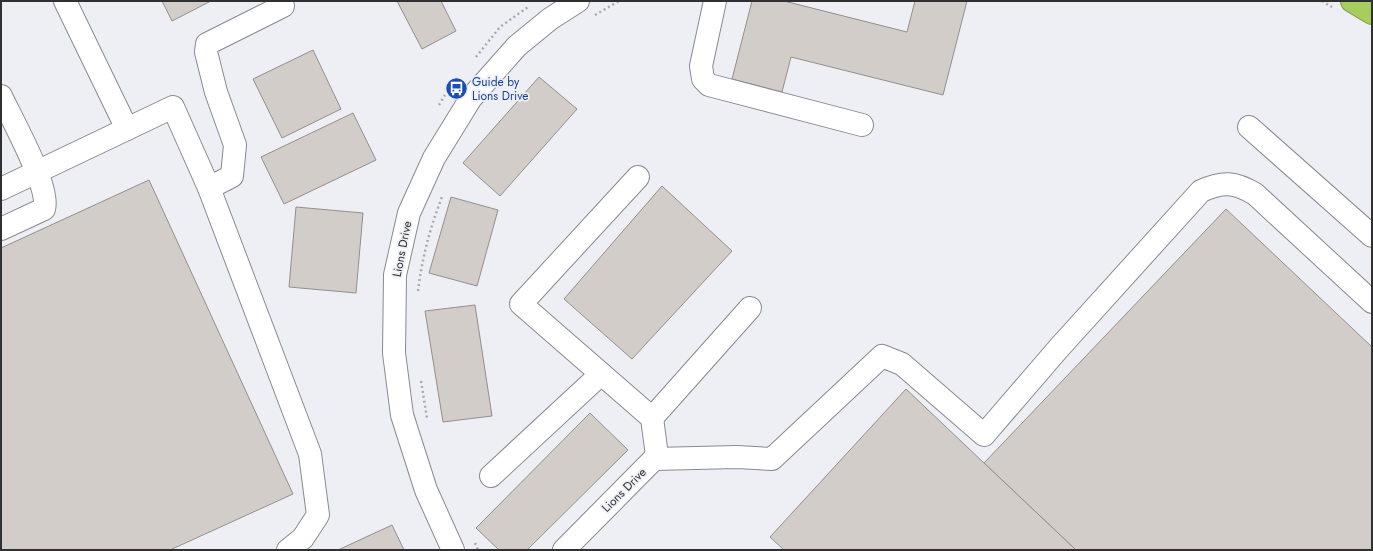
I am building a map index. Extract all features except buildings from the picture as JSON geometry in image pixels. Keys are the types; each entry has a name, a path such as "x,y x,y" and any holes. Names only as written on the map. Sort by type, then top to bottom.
{"highway":[{"path":"1352,1 1372,13"}],"street":[{"path":"65,1 127,129"},
{"path":"715,1 701,66 704,79 709,85 862,125"},
{"path":"209,188 232,176 235,145 216,92 206,52 207,44 283,6"},
{"name":"Lions Drive","path":"453,550 426,490 402,416 394,353 395,275 409,213 434,158 471,98 517,46 550,20 584,9"},
{"path":"1,96 37,172 46,202 44,208 1,229"},
{"path":"1,189 173,107 209,188 310,454 318,515 303,538 288,550"},
{"path":"1249,127 1372,236"},
{"path":"638,177 521,304 652,418 750,308"},
{"path":"654,459 737,457 772,459 882,356 902,364 984,435 1058,349 1201,191 1214,185 1227,184 1241,186 1255,194 1372,302"},
{"path":"491,476 601,374"},
{"name":"Lions Drive","path":"564,550 657,456 652,418"}],"path":[{"path":"584,9 619,1"},
{"path":"418,293 420,272 430,228 443,194"},
{"path":"420,376 428,424"},
{"path":"472,536 478,550"}],"place":[{"name":"Guide by Lions Drive","path":"457,89"}]}
